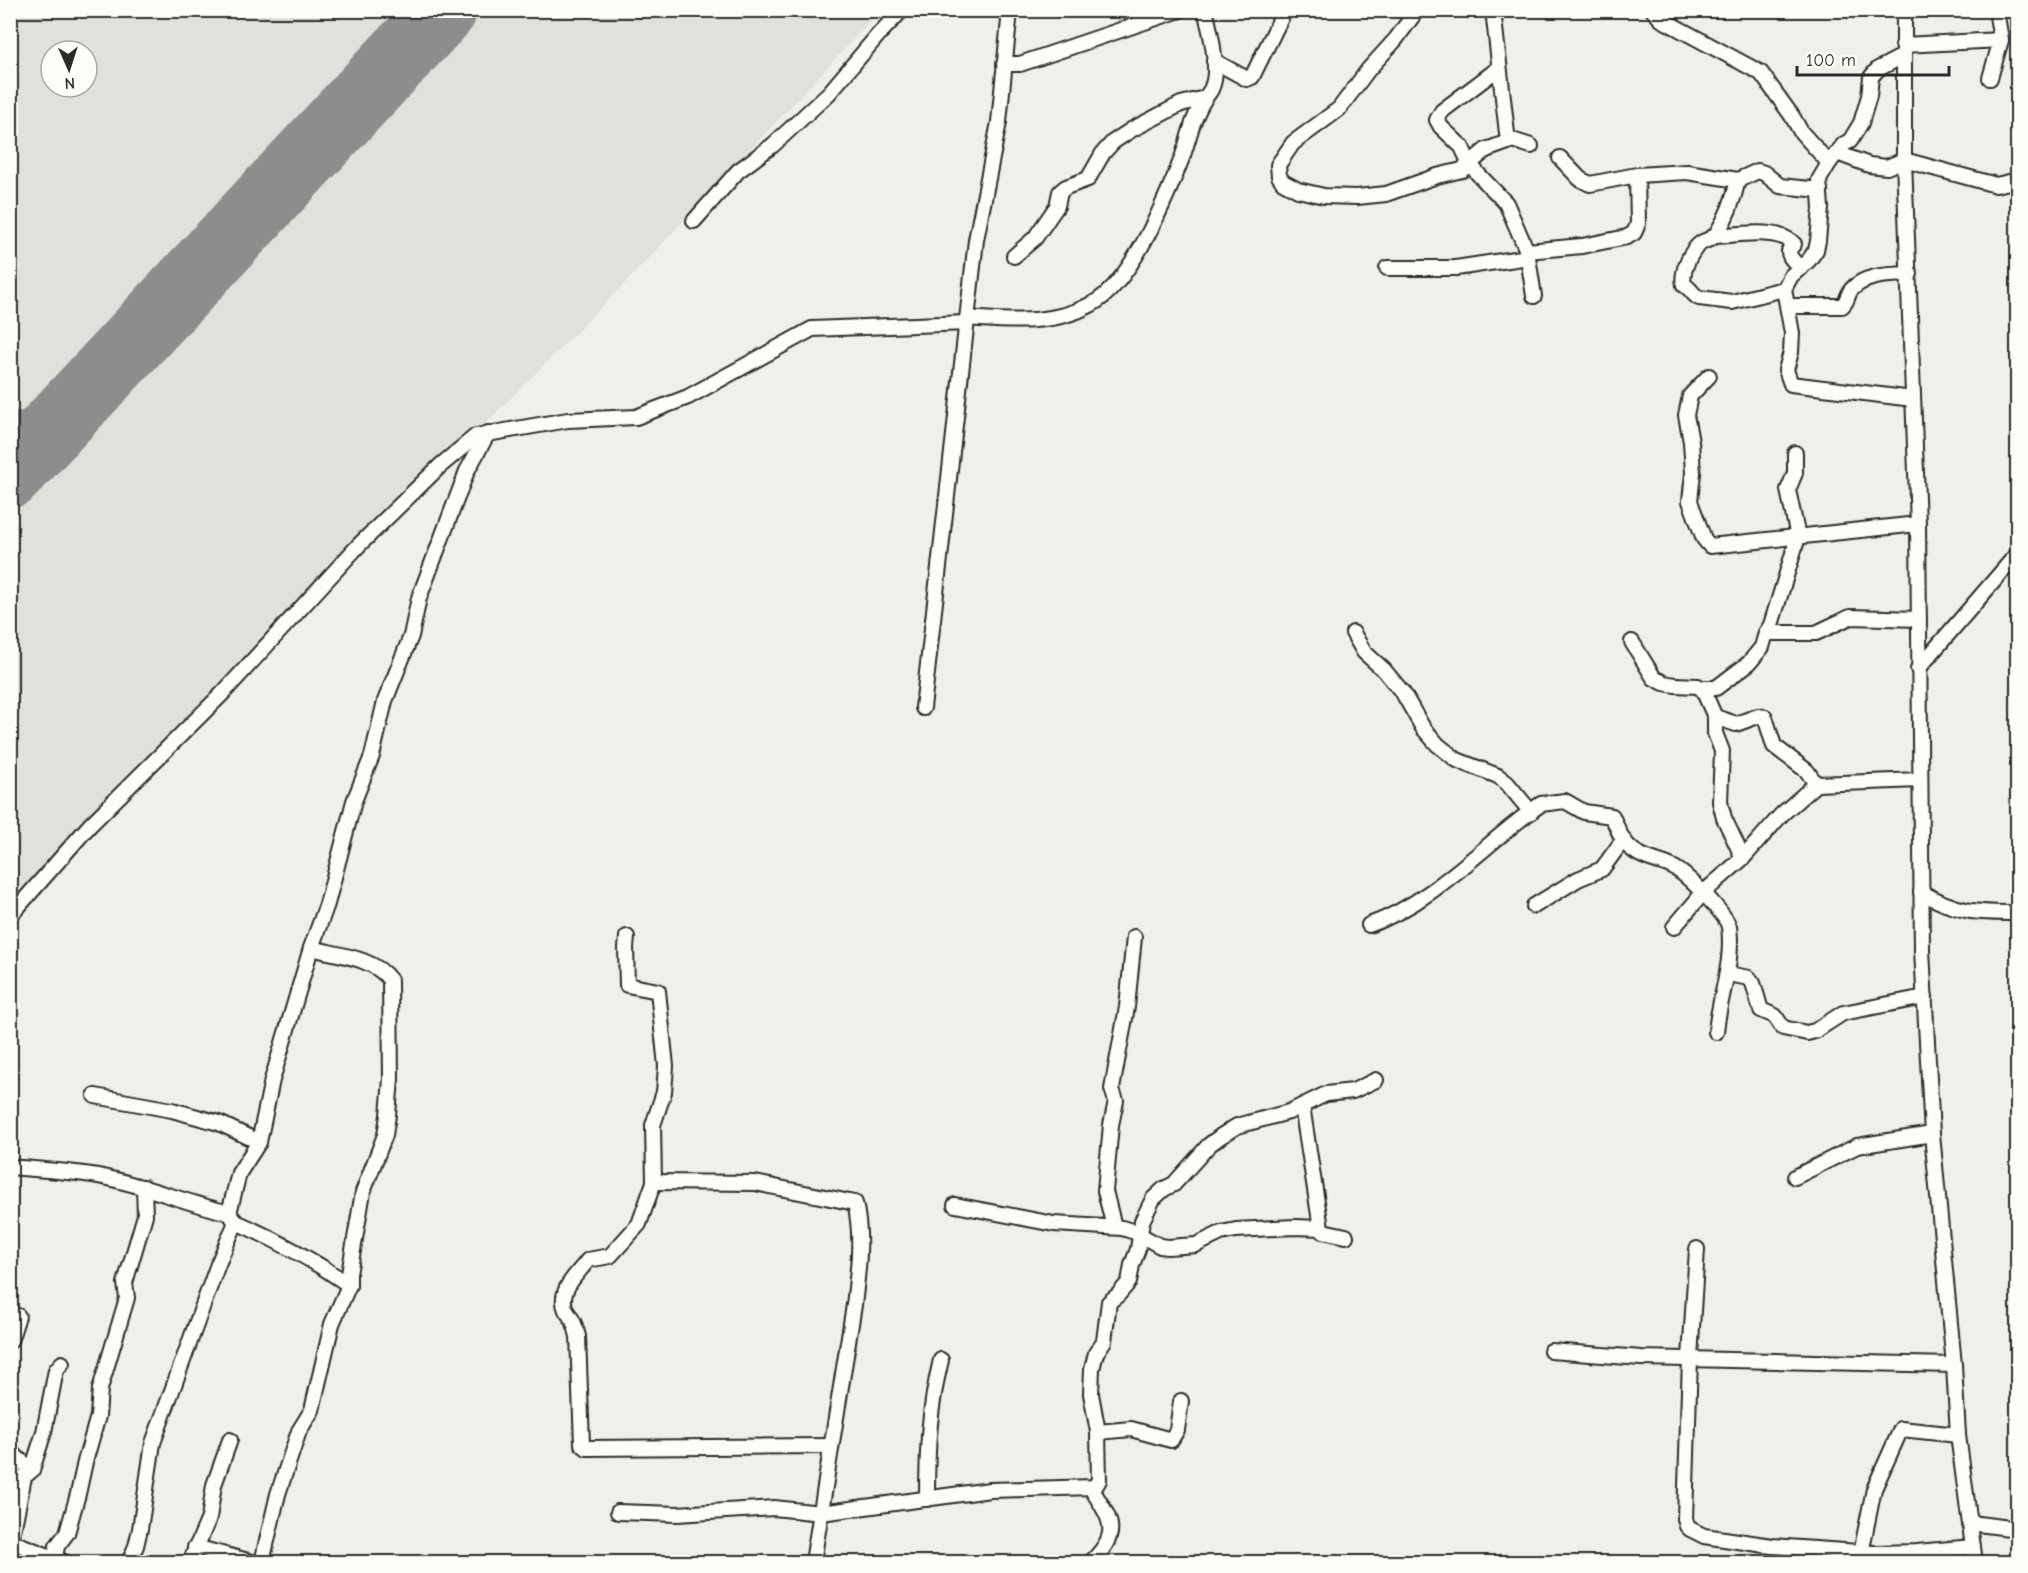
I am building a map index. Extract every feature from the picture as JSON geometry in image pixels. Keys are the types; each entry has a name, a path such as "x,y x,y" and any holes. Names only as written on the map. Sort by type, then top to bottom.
{"street":[{"path":"694,220 738,171 773,145 829,93 902,10"},
{"path":"923,708 976,240 999,122 1010,10"},
{"path":"1004,64 1025,63 1180,10"},
{"path":"10,916 90,825 222,694 358,546 455,452 476,436 568,420 636,417 688,397 812,329 967,320 1035,321 1080,310 1094,303 1108,292 1134,259 1182,158 1193,122 1212,87 1214,61 1212,34 1204,10"},
{"path":"1214,61 1246,79 1252,77 1285,10"},
{"path":"1417,10 1339,110 1293,143 1280,161 1279,176 1286,185 1311,193 1336,197 1367,197 1403,189 1437,176 1462,170 1486,150 1508,142 1509,139"},
{"path":"1493,10 1509,139"},
{"path":"1904,10 1905,160 1918,524 1921,892 1925,996 1932,1134 1954,1365 1958,1436 1975,1563"},
{"path":"1990,78 2001,40 2001,29 1996,10"},
{"path":"1655,11 1661,19 1761,73 1802,132 1833,158 1887,167 1905,160 1991,184 2018,180"},
{"path":"1913,399 1791,384 1786,370 1792,343 1784,289 1791,276 1809,260 1818,241 1819,180 1844,144 1850,141 1861,123 1868,103 1871,77 1903,51 2001,40"},
{"path":"1499,68 1442,111 1438,117 1441,127 1462,147 1469,163 1506,203 1528,254 1534,296"},
{"path":"1014,256 1035,238 1057,206 1060,192 1066,187 1088,179 1103,153 1113,142 1181,104 1205,98"},
{"path":"1509,139 1531,146"},
{"path":"1560,158 1580,179 1590,184 1637,175 1694,172 1714,178 1738,180 1758,171 1780,186 1820,190"},
{"path":"1387,268 1456,268 1627,237 1634,232 1638,224 1637,175"},
{"path":"1714,236 1728,213 1738,180"},
{"path":"1784,289 1732,302 1696,297 1690,288 1684,285 1683,278 1691,254 1702,242 1714,236 1763,233 1786,238 1794,244 1790,248 1790,257 1801,268"},
{"path":"1788,306 1842,306 1847,302 1851,291 1863,282 1878,276 1910,274"},
{"path":"1708,376 1690,396 1686,415 1693,473 1690,501 1704,539 1710,546 1918,524"},
{"path":"129,1563 140,1529 153,1443 233,1217 239,1173 259,1142 272,1080 311,948 327,904 354,801 372,756 385,701 411,636 419,598 467,471 488,433"},
{"path":"1632,642 1654,678 1664,683 1716,688 1749,663 1762,647 1771,625 1798,537 1788,490 1795,473 1795,453"},
{"path":"1918,669 2018,553"},
{"path":"1766,633 1816,633 1850,617 1919,619"},
{"path":"1353,633 1364,652 1384,670 1403,693 1423,728 1438,745 1457,760 1498,776 1531,812"},
{"path":"1701,688 1715,717 1715,733 1722,751 1720,802 1724,818 1743,858"},
{"path":"1715,717 1736,724 1758,716 1765,717 1774,746 1807,771 1816,784"},
{"path":"1674,927 1703,893 1743,858 1782,814 1816,784 1920,780"},
{"path":"1369,925 1396,914 1430,891 1541,804 1564,801 1584,812 1612,816 1623,840 1633,851 1676,869 1703,893 1727,922 1728,974 1718,1012 1716,1032"},
{"path":"1534,906 1578,879 1602,869 1623,840"},
{"path":"1921,892 1938,902 1963,910 1980,913 2018,913"},
{"path":"627,937 627,985 658,991 666,1066 664,1092 652,1125 654,1182 639,1224 610,1256 588,1260 569,1283 564,1295 565,1309 573,1319 578,1336 583,1447 831,1446"},
{"path":"1114,1227 1105,1191 1111,1125 1116,1101 1112,1089 1127,1007 1134,937"},
{"path":"262,1563 278,1494 299,1431 312,1410 332,1324 349,1285 363,1192 385,1135 391,1079 392,986 387,975 366,962 311,948"},
{"path":"1728,974 1749,978 1753,982 1761,1010 1776,1016 1783,1028 1800,1033 1815,1031 1843,1013 1925,996"},
{"path":"618,1512 677,1514 774,1508 821,1513 990,1490 1097,1486 1099,1480 1098,1432 1091,1394 1092,1370 1096,1353 1104,1341 1109,1302 1129,1282 1138,1249 1142,1221 1149,1206 1158,1194 1174,1184 1209,1145 1237,1126 1289,1112 1326,1094 1353,1091 1376,1080"},
{"path":"95,1096 172,1110 210,1121 259,1142"},
{"path":"1302,1106 1321,1228"},
{"path":"1795,1178 1857,1146 1932,1134"},
{"path":"10,1167 102,1177 144,1187 233,1217 318,1262 349,1285"},
{"path":"654,1182 755,1183 855,1203 859,1227 859,1262 854,1305 813,1563"},
{"path":"59,1560 57,1546 67,1533 98,1416 100,1389 127,1298 125,1283 145,1215 144,1187"},
{"path":"955,1205 1054,1224 1130,1230 1153,1244 1168,1247 1196,1245 1221,1233 1236,1230 1283,1227 1321,1228 1323,1231 1346,1236"},
{"path":"1697,1249 1690,1358 1687,1526 1695,1533 1731,1542 1900,1558 1973,1547"},
{"path":"10,1341 18,1316"},
{"path":"1551,1351 1641,1358 1954,1365"},
{"path":"927,1499 927,1439 941,1360"},
{"path":"59,1560 10,1540 18,1497 24,1477 32,1470 44,1432 56,1370 62,1363"},
{"path":"1098,1432 1131,1429 1171,1440 1177,1430 1180,1401"},
{"path":"1861,1553 1874,1489 1901,1429 1958,1436"},
{"path":"190,1563 209,1518 214,1485 230,1440"},
{"path":"10,1452 32,1470"},
{"path":"1091,1488 1108,1515 1111,1531 1108,1544 1091,1563"},
{"path":"1970,1523 2016,1524"},
{"path":"195,1548 252,1563"}],"shaded area":[{"path":"11,11 880,11 633,275 553,356 490,419 426,469 359,537 11,911"}],"taxiway":[{"path":"10,424 31,425 48,421 79,401"}],"runway":[{"path":"10,474 443,10"}]}
